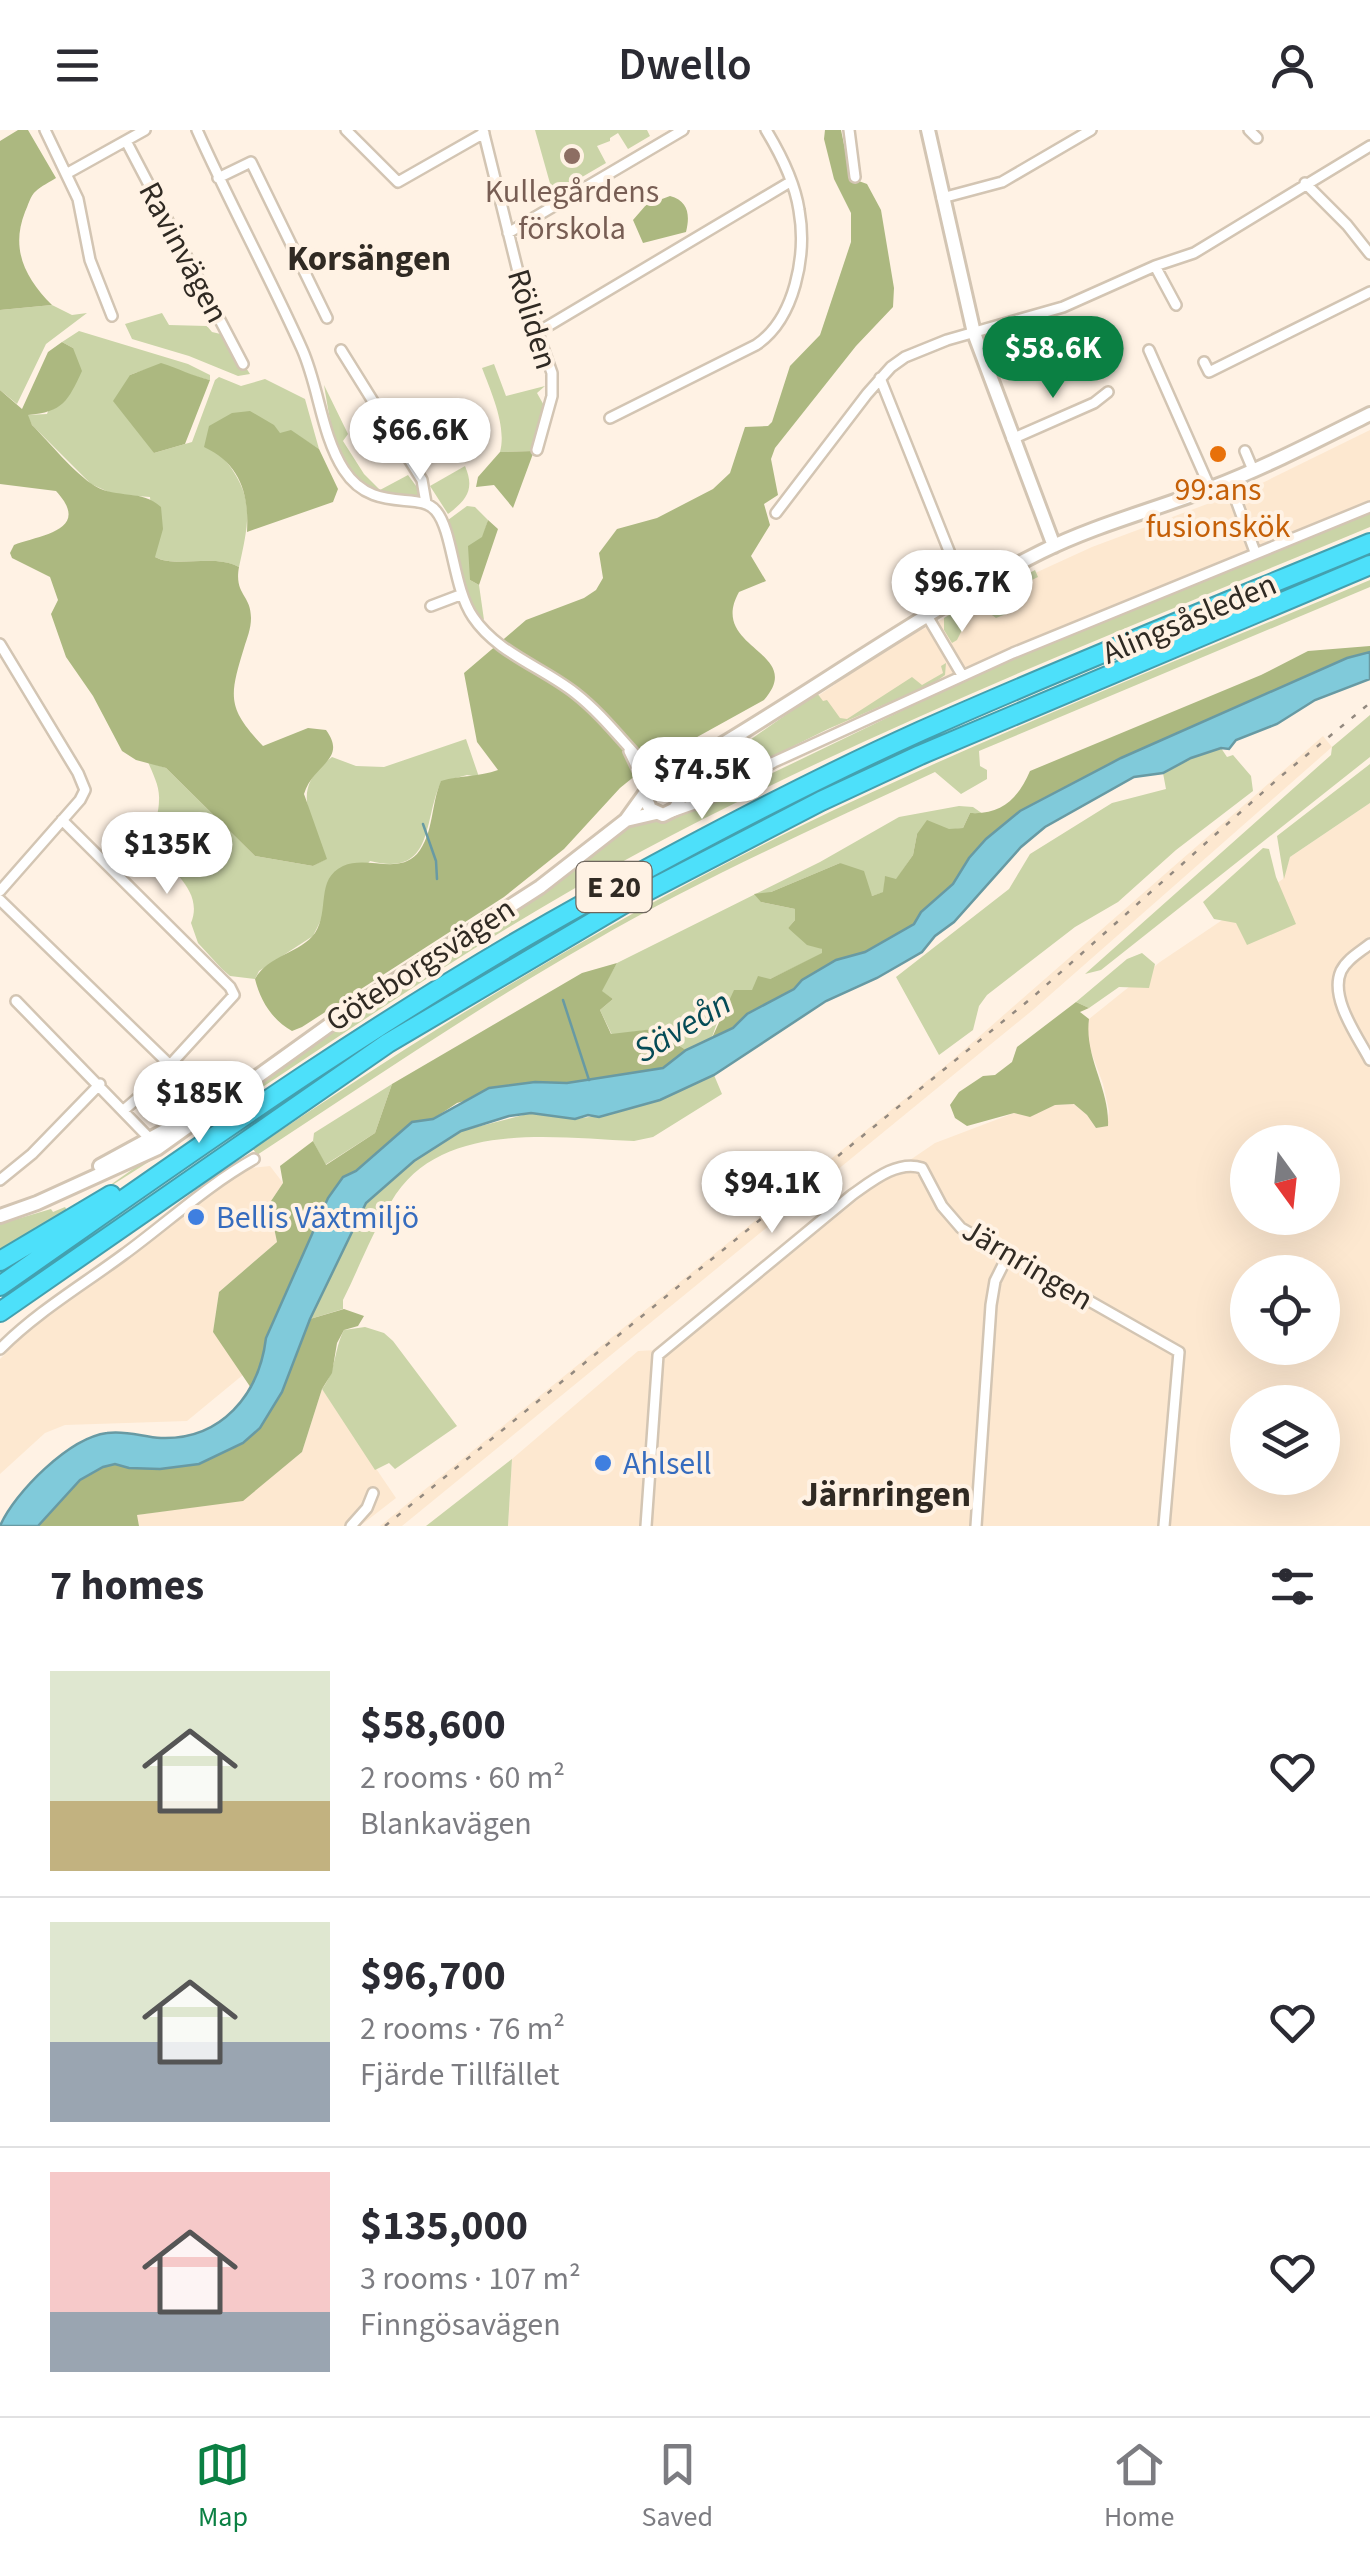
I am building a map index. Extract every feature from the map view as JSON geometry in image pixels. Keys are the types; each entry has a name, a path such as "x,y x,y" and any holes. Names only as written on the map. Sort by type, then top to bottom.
{"highway":[{"name":"Alingsåsleden","path":"220,1133 519,940 791,794 918,732 1370,543"},
{"name":"E 20","path":"0,1315 134,1216 404,1032 632,899 821,801 920,755 1370,565"},
{"name":"E 20","path":"0,1286 220,1133"},
{"path":"0,1261 220,1133"},
{"path":"0,1277 68,1238"}],"street":[{"path":"45,130 82,209 94,273 112,316"},
{"path":"66,174 146,130"},
{"path":"198,130 302,348 344,470 359,487 374,496 426,503 439,514 460,595 488,636 577,694 661,779 696,796 714,793"},
{"path":"346,130 398,182 483,132"},
{"path":"656,130 662,141"},
{"path":"508,232 682,130"},
{"path":"610,418 769,336 793,298 800,214 766,130"},
{"path":"849,130 855,177"},
{"path":"928,130 974,333 1054,546"},
{"path":"942,198 1002,182 1091,130"},
{"name":"Röliden","path":"483,132 522,288 552,373 552,396 537,450"},
{"name":"Ravinvägen","path":"126,141 243,364"},
{"path":"776,513 890,367 917,351 1080,301 1155,266 1204,249 1370,146"},
{"path":"218,178 252,162 327,318"},
{"path":"538,332 790,182"},
{"path":"1306,184 1370,254"},
{"path":"1155,266 1176,305"},
{"path":"1206,367 1370,292"},
{"path":"342,350 422,480 426,503"},
{"path":"1149,350 1210,488"},
{"path":"880,378 964,592"},
{"path":"1012,439 1094,403 1108,392"},
{"path":"646,793 661,779 719,747 964,592 1081,533 1228,481 1370,414"},
{"path":"1244,451 1253,470"},
{"path":"1228,481 1255,552"},
{"path":"626,744 648,808 662,813 706,800 962,675 1370,507"},
{"path":"431,606 460,595"},
{"path":"926,614 962,675"},
{"path":"0,644 85,790 0,890"},
{"path":"662,813 678,804 678,790 719,747"},
{"name":"Göteborgsvägen","path":"0,1216 37,1204 154,1143 212,1106 360,1002 540,886 626,820 646,793"},
{"name":"Göteborgsvägen","path":"626,820 662,813"},
{"path":"62,820 234,995 124,1109"},
{"path":"0,900 170,1065"},
{"path":"1370,944 1342,968 1338,988 1370,1060"},
{"path":"16,1000 154,1143"},
{"path":"0,1180 32,1154 100,1084"},
{"name":"Göteborgsvägen","path":"0,1208 24,1203 154,1143"},
{"path":"0,1349 37,1315 254,1159"},
{"name":"Järnringen","path":"646,1526 658,1355 852,1195 872,1181 913,1165 922,1168 954,1222 1179,1352 1164,1526"},
{"path":"976,1526 991,1305 995,1281 1008,1255"},
{"path":"351,1526 373,1494"}],"shaded area":[{"path":"1370,430 1370,502 1060,629 836,728 815,698 894,644 1007,586 1092,547 1258,485"},
{"path":"1323,736 1332,747 1034,1009 402,1526 380,1526 950,1062"},
{"path":"1370,803 1370,1526 508,1526 512,1459 638,1351 675,1349 888,1175 935,1143 1014,1113 1030,1116 1055,1105 1074,1104 1096,1128 1107,1126 1109,1111 1103,1084 1086,1038 1089,1019 1160,962 1283,879 1290,857"},
{"path":"270,1166 283,1183 269,1204 277,1242 219,1292 213,1332 244,1374 187,1421 65,1425 45,1433 0,1474 0,1359 39,1320 172,1219 243,1169"},
{"path":"322,1389 396,1498 360,1526 139,1526 136,1515 243,1500 302,1452"}],"green space":[{"path":"18,130 28,130 56,178 32,196 19,239 28,274 52,305 0,310 0,141"},
{"name":"Kullegårdens förskola","path":"535,130 647,130 650,136 628,149 618,133 597,146 606,163 553,194"},
{"path":"825,130 841,130 850,173 867,184 881,210 894,288 893,307 856,346 775,448 771,459 778,495 764,504 770,525 751,556 766,581 739,592 733,611 735,626 774,670 774,684 764,700 652,762 620,788 564,849 504,897 292,1031 268,1009 255,979 268,964 315,933 326,887 334,872 352,863 391,864 409,860 427,837 441,781 498,770 477,742 464,673 526,620 596,590 603,578 599,553 617,529 657,518 713,489 730,473 745,427 768,426 772,422 790,366 820,335 851,242 851,213 834,179"},
{"path":"670,196 681,201 687,210 686,232 643,243 633,220 646,205"},
{"path":"52,305 72,315 87,313 46,344 17,404 0,390 0,310"},
{"path":"162,313 169,325 207,326 212,332 225,335 250,374 238,376 132,339 125,324"},
{"path":"79,331 188,364 210,375 210,380 163,367 130,375 154,453 192,442 219,377 241,386 265,379 305,399 319,449 291,431 220,454 239,482 247,507 239,567 217,561 174,562 155,557 150,497 113,494 91,484 32,425 27,415 47,414 73,348 62,342"},
{"path":"62,342 73,348 82,371 73,390 57,408 28,415 32,425 87,481 103,490 146,498 161,507 163,529 155,557 174,562 217,561 239,567 239,583 251,618 234,701 243,722 263,746 308,728 326,730 332,740 331,756 304,794 327,859 313,866 255,856 166,768 136,760 122,751 93,696 66,657 51,614 58,600 50,577 12,558 14,545 58,529 69,515 56,491 0,484 0,390 22,409 48,352"},
{"path":"161,363 210,380 185,444 154,453 113,401 130,375"},
{"path":"494,364 506,396 545,386 537,393 546,409 534,451 500,452 500,420 482,368"},
{"path":"324,385 348,434 343,441 364,474 380,490 408,475 419,490 418,498 383,496 353,475 338,448"},
{"path":"250,411 280,433 291,430 319,449 338,489 333,502 247,532 240,482 227,462 204,447 209,426 232,413"},
{"path":"534,451 513,508 494,485 476,487 478,477 500,452"},
{"path":"465,466 469,488 460,504 448,514 430,486"},
{"path":"467,506 475,507 488,520 470,580 479,585 484,620 475,612 463,588 448,520"},
{"path":"1370,513 1370,527 911,720 642,851 478,946 101,1192 290,1059 510,914 619,831 646,820 672,819 1009,659"},
{"path":"488,520 498,529 479,585 470,580 468,546 482,537"},
{"path":"1035,570 1038,577 997,597 1006,614 996,618 981,607 964,615 966,622 952,643 944,630 944,618"},
{"path":"1370,580 1370,587 979,751 980,766 987,770 987,779 961,794 935,772 719,874 507,993 257,1155 253,1149 524,976 735,859 946,759"},
{"path":"1370,646 1370,652 1121,758 1020,811 986,839 953,884 921,912 914,924 864,952 836,960 711,1040 734,990 752,990 758,976 770,979 822,953 822,949 807,945 788,928 795,920 795,909 761,902 754,894 771,892 840,863 864,871 872,896 883,892 885,876 896,879 913,855 917,834 927,820 949,829 963,828 970,813 991,811 1007,803 1030,771 1261,675 1308,651"},
{"path":"946,663 945,675 934,683 828,729 702,791 689,787 701,774 748,749 747,742 817,693 840,718 847,719 912,677 922,685 943,673 941,666"},
{"path":"1370,715 1370,757 1101,970 1085,974 1331,755 1332,747"},
{"path":"466,739 479,777 467,775 441,782 428,828 416,853 406,861 391,864 370,861 324,914 313,936 259,971 255,979 230,976 198,943 191,923 194,911 189,891 155,841 159,795 148,762 166,768 255,856 313,866 326,859 310,817 307,792 319,769 332,757 356,766 384,767"},
{"path":"1221,748 1227,757 1233,755 1251,776 1253,791 1176,850 1118,902 1075,927 987,995 979,1006 973,1030 939,1055 896,977 1009,889 1030,854 1112,803 1166,789 1163,773"},
{"path":"1370,764 1370,803 1290,857 1284,879 1277,836"},
{"path":"973,807 983,814 970,813 963,828 917,834 913,855 896,880 885,877 884,892 872,896 840,863 771,892 761,902 795,909 795,920 788,928 822,949 822,954 770,979 722,1009 711,1040 686,1050 653,1029 612,1035 600,1010 613,999 601,991 617,963 820,862 899,817"},
{"path":"1263,848 1269,849 1296,924 1247,945 1236,923 1214,919 1203,902"},
{"path":"1142,953 1155,964 1149,988 1119,987 1089,1008 1076,1002 1127,959"},
{"path":"617,963 602,991 613,999 600,1010 611,1034 653,1029 686,1050 663,1068 567,1083 535,1082 457,1103 433,1119 412,1122 356,1171 343,1177 328,1198 266,1338 264,1358 251,1388 213,1332 219,1292 277,1242 269,1204 283,1183 280,1166 313,1141 326,1165 375,1133 392,1084 582,973"},
{"path":"1076,1002 1089,1008 1080,1012 1089,1019 1090,1047 1108,1112 1108,1126 1096,1128 1074,1104 1055,1105 1030,1117 1014,1113 967,1126 955,1118 950,1105 959,1092 1012,1062 1017,1047"},
{"path":"714,1075 722,1094 653,1137 634,1141 500,1139 468,1145 438,1157 412,1175 391,1202 343,1300 343,1309 310,1319 366,1203 414,1161 461,1131 531,1113 575,1119 610,1114 660,1100"},
{"path":"392,1084 375,1133 325,1165 313,1141 314,1133"},
{"path":"93,1197 0,1253 0,1224 51,1209 53,1212 65,1207 67,1210"},
{"path":"344,1309 364,1316 358,1326 344,1330 337,1343 332,1373 322,1389 302,1452 243,1501 137,1515 139,1526 38,1526 80,1480 102,1467 115,1464 160,1469 199,1464 282,1392 310,1319"},
{"path":"365,1327 384,1333 393,1341 457,1426 395,1469 389,1463 375,1470 322,1389 344,1330"},
{"path":"512,1459 508,1526 426,1526"}],"water":[{"path":"1370,652 1370,679 1315,700 1277,724 1236,740 1229,749 1191,758 1163,773 1134,777 1045,827 1021,847 922,952 826,1001 714,1075 660,1100 599,1117 575,1119 531,1113 461,1131 414,1161 366,1203 310,1319 282,1392 260,1428 243,1443 199,1464 160,1469 115,1464 103,1467 80,1480 38,1526 0,1526 30,1483 60,1456 92,1437 114,1432 182,1437 219,1422 233,1410 255,1378 266,1338 328,1198 343,1177 356,1171 412,1122 433,1119 489,1088 535,1082 567,1083 663,1068 686,1050 733,1028 747,1014 794,989 836,960 865,952 914,924 921,912 953,884 986,839 1020,811 1121,758 1347,658"}],"waterway":[{"path":"423,824 436,861 437,879"},
{"path":"563,1000 589,1080"}],"railway":[{"path":"385,1526 1034,996 1280,777 1370,703"}],"place":[{"name":"Kullegårdens förskola","path":"572,156"},
{"name":"99:ans fusionskök","path":"1218,454"},
{"name":"Bellis Växtmiljö","path":"196,1217"},
{"name":"Ahlsell","path":"603,1463"}],"district":[{"name":"Korsängen","path":"369,258"},
{"name":"Järnringen","path":"886,1494"}],"water label":[{"name":"Säveån","path":"682,1026"}]}
